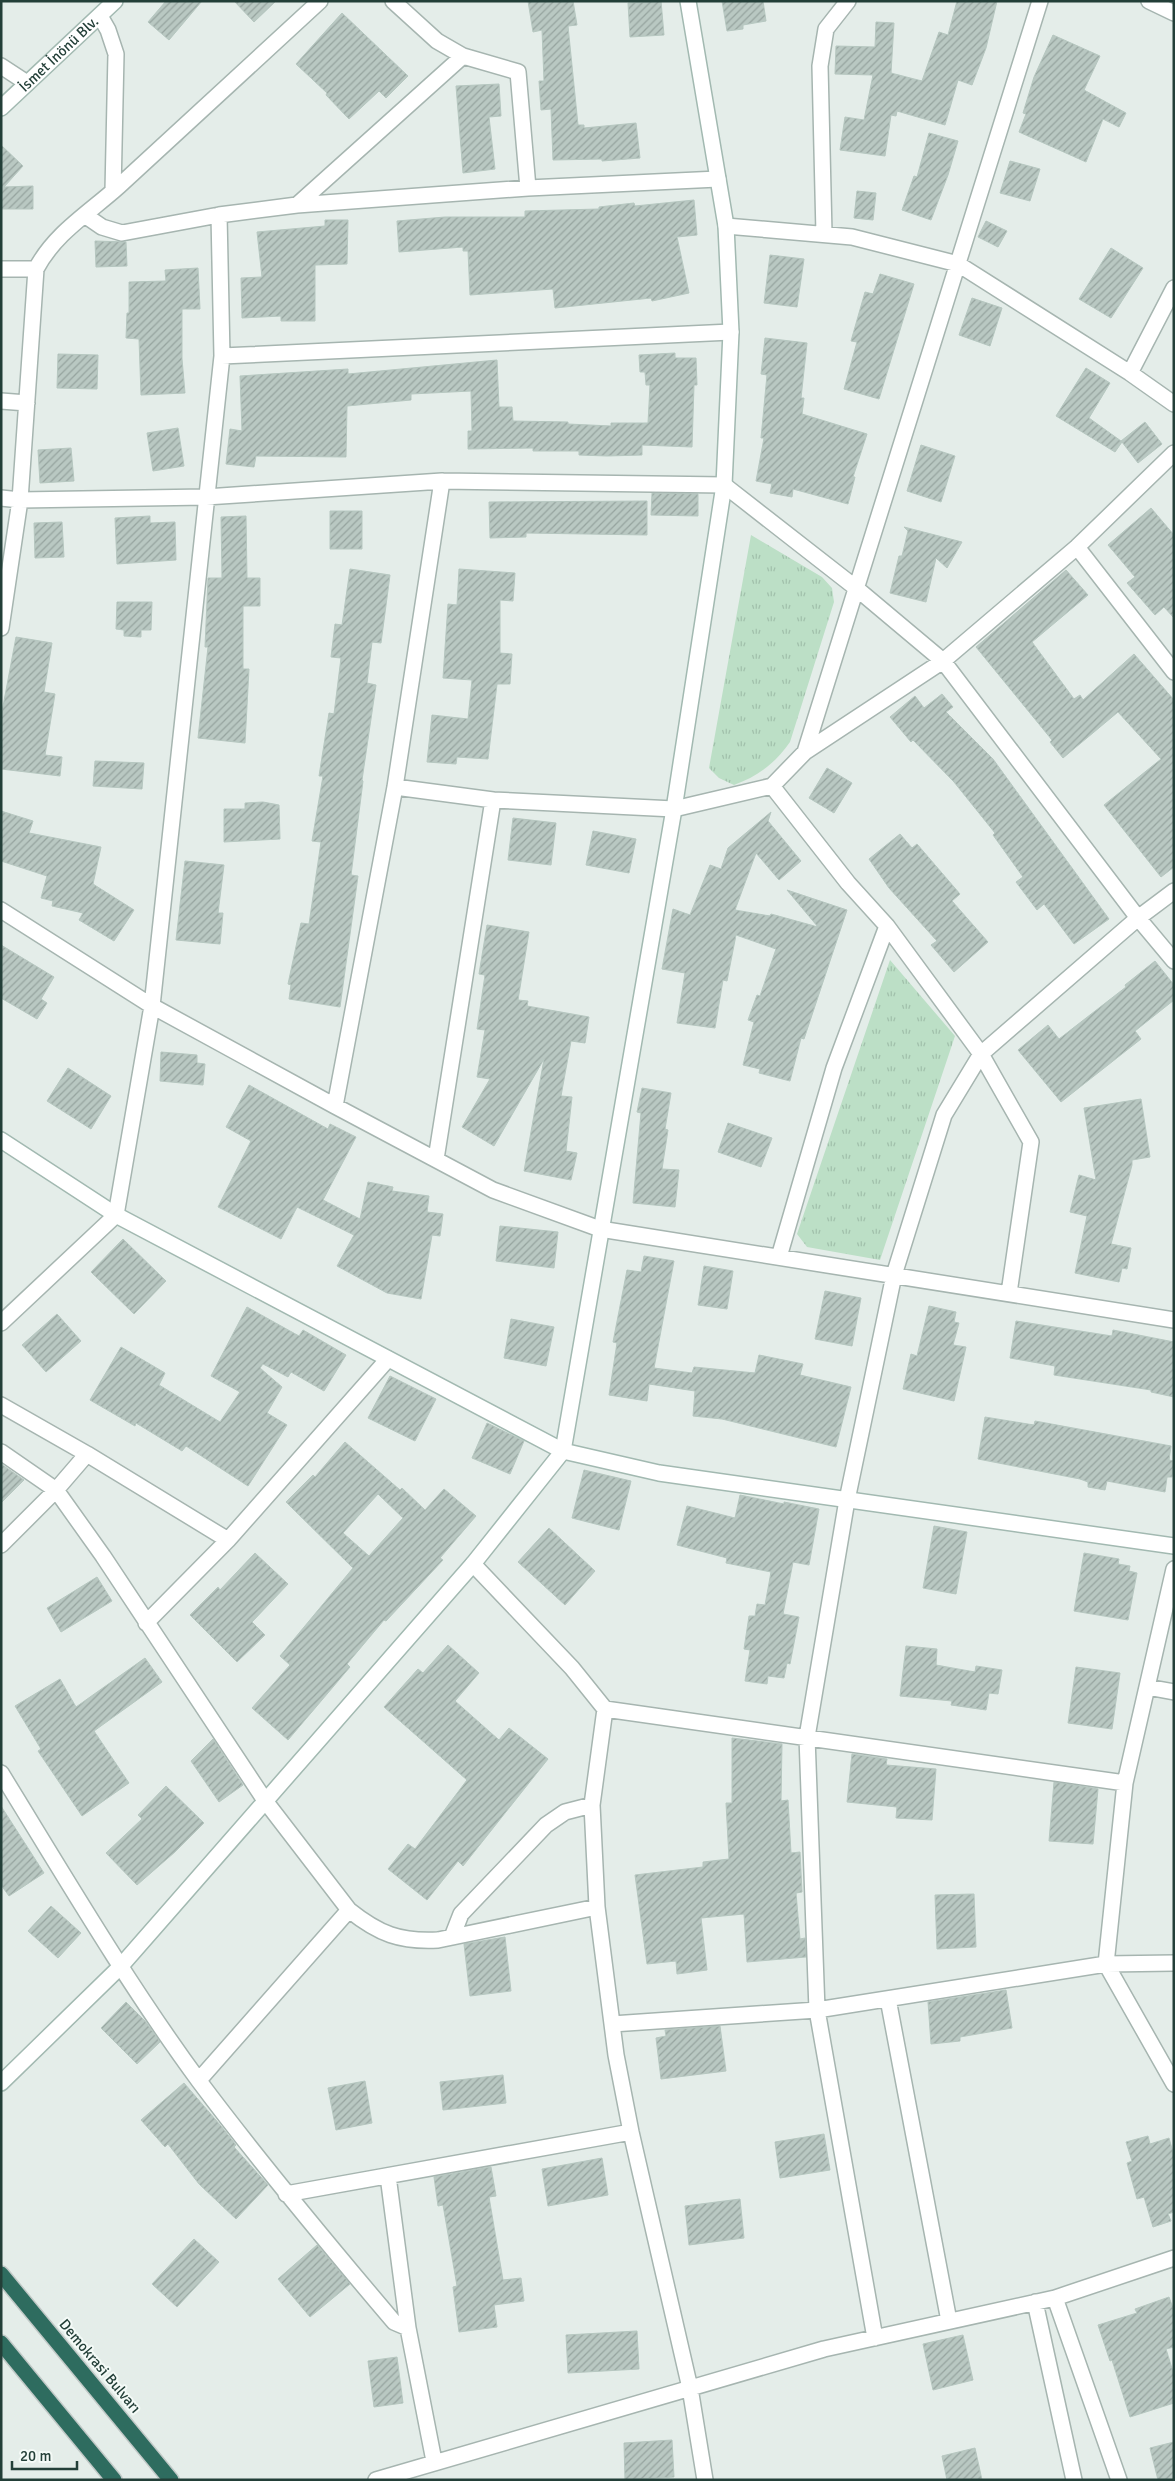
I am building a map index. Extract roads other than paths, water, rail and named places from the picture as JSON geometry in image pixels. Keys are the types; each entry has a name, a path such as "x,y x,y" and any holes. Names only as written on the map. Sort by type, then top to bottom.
{"highway":[{"name":"Demokrasi Bulvarı","path":"1,2274 171,2480"},
{"path":"1,2344 109,2478"}],"street":[{"name":"İsmet İnönü Blv.","path":"1,108 115,1"},
{"path":"1,628 20,500 36,269 45,251 55,239 86,216 320,1"},
{"path":"393,1 437,41 463,56 518,72 528,188"},
{"path":"1,2082 120,1967 473,1564 563,1451 674,809 724,485 730,332 726,226 688,1"},
{"path":"824,234 820,66 826,28 848,1"},
{"path":"804,752 1040,1"},
{"path":"1149,1 1174,13"},
{"path":"100,16 108,30 116,54 113,191"},
{"path":"298,205 463,56"},
{"path":"1,66 27,83"},
{"path":"86,216 102,228 122,233 219,214 298,205 528,188 718,179"},
{"path":"1,1323 116,1216 152,1006 222,356 219,214"},
{"path":"726,226 852,236 958,264 1130,373 1174,404"},
{"path":"1,269 36,269"},
{"path":"1130,373 1174,288"},
{"path":"222,356 730,332"},
{"path":"1,400 27,404"},
{"path":"395,787 493,800 674,809 772,786 804,752 943,661 1077,546 1174,453"},
{"path":"335,1106 395,787 442,481"},
{"path":"1,498 20,500 206,497 442,481 724,485 856,588 943,661 1138,918 1174,961"},
{"path":"1077,546 1174,672"},
{"path":"772,786 848,883 888,926 982,1054 1031,1142 1009,1293"},
{"path":"436,1159 493,800"},
{"path":"875,2338 817,2010 807,1737 847,1500 894,1275 944,1115 982,1054 1138,918 1174,891"},
{"path":"1,910 152,1006 335,1106 493,1190 600,1229 1174,1320"},
{"path":"779,1257 834,1068 888,926"},
{"path":"1,1140 116,1216 563,1451 659,1473 1174,1546"},
{"path":"146,1623 228,1540 388,1359"},
{"path":"1,1405 87,1454 228,1540"},
{"path":"1,1452 56,1490 103,1556 266,1802 349,1910 364,1922 398,1939 416,1942 452,1937 597,1907"},
{"path":"1,1545 56,1490 87,1454"},
{"path":"473,1564 572,1668 604,1709 1125,1783"},
{"path":"1174,1569 1125,1783 1106,1964 1174,2084"},
{"path":"1147,1687 1174,1692"},
{"path":"604,1709 592,1805 597,1907 612,2024 631,2132 690,2388 705,2480"},
{"path":"1,1773 120,1967 199,2080 286,2194 394,2322 408,2328"},
{"path":"452,1937 461,1914 546,1825 565,1812 592,1805"},
{"path":"199,2080 349,1910"},
{"path":"612,2024 817,2010 1106,1964 1174,1963"},
{"path":"888,1999 949,2321"},
{"path":"286,2194 631,2132"},
{"path":"388,2176 408,2328 434,2461"},
{"path":"376,2480 434,2461 824,2349 1056,2298 1174,2258"},
{"path":"1056,2298 1120,2480"},
{"path":"1035,2302 1074,2480"}]}
